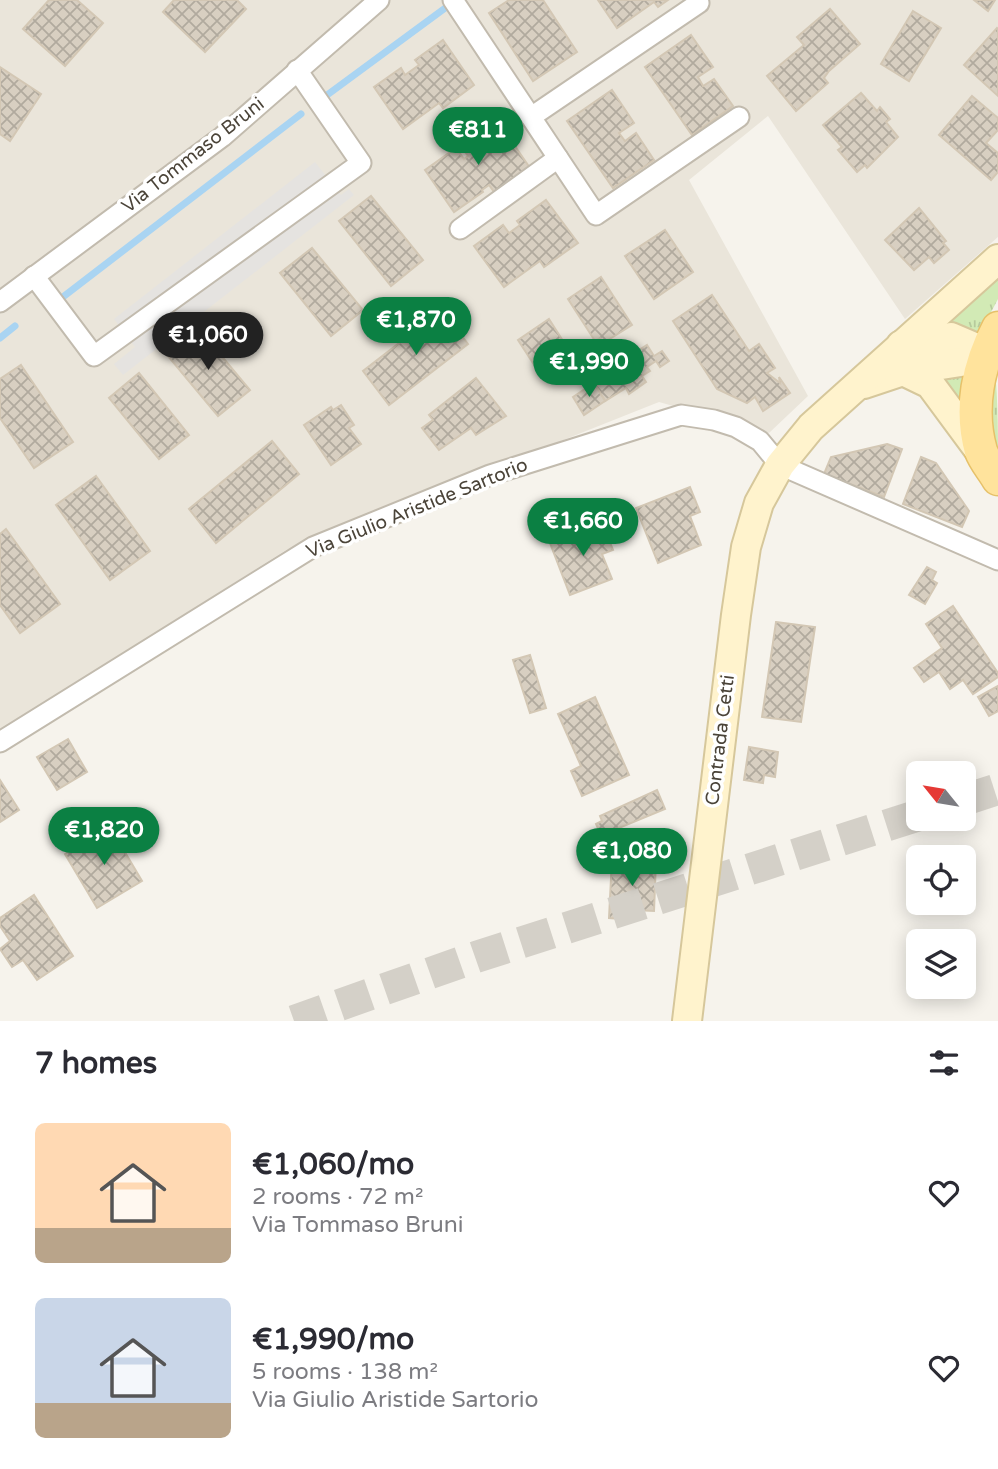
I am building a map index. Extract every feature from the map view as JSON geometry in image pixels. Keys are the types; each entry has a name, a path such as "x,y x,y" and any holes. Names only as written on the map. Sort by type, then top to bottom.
{"main road":[{"name":"Contrada Cetti","path":"687,1021 736,618 752,523 780,465 811,427 850,390 902,358 998,259"},
{"path":"981,453 977,397 995,347 951,337 902,358 930,384 998,479"}],"street":[{"name":"Via Tommaso Bruni","path":"1,298 222,137 379,0"},
{"path":"531,117 699,3"},
{"path":"457,6 596,215 739,117"},
{"path":"34,276 94,356 361,163 297,69"},
{"path":"460,229 558,158"},
{"name":"Via Giulio Aristide Sartorio","path":"0,742 313,547 490,475 681,415 714,420 736,427 760,441 780,465"},
{"path":"780,465 998,560"}],"shaded area":[{"path":"0,0 998,0 998,237 905,319 768,116 689,180 808,396 769,433 659,402 286,550 0,732"},
{"path":"315,162 341,195 349,189 354,195 123,375 114,364 135,347 114,319"}],"green space":[{"path":"998,269 998,299 978,337 925,329"},
{"path":"993,365 997,395 998,460 986,430"},
{"path":"972,370 968,413 938,382 951,374"}],"building":[{"path":"49,0 77,0 103,23 65,66 23,29"},
{"path":"174,0 237,0 246,9 205,52 163,12"},
{"path":"509,0 543,0 577,52 533,81 489,13"},
{"path":"598,0 668,0 658,7 654,2 617,28"},
{"path":"974,0 995,0 988,11"},
{"path":"830,9 860,44 829,71 824,78 828,83 796,111 767,76 804,45 797,37"},
{"path":"913,11 941,28 909,81 881,64"},
{"path":"998,29 998,96 964,65"},
{"path":"691,35 713,67 698,77 703,86 714,79 733,106 692,135 645,67"},
{"path":"443,40 474,85 443,108 439,103 403,129 374,87 401,68 405,75 419,65 415,60"},
{"path":"0,67 41,94 10,141 0,134"},
{"path":"612,90 634,123 619,133 625,141 636,133 654,160 613,188 567,121"},
{"path":"861,93 877,111 880,107 890,119 886,122 898,137 867,168 865,165 857,172 838,150 842,147 823,125"},
{"path":"972,96 998,118 998,130 986,143 998,153 998,172 991,180 939,135"},
{"path":"497,120 530,168 494,192 489,185 454,212 425,170 456,148 464,159 468,156 460,145"},
{"path":"371,196 423,260 391,286 339,221"},
{"path":"546,200 578,243 544,267 540,261 504,287 474,246 503,225 509,233 520,225 517,221"},
{"path":"919,208 946,241 943,243 949,250 934,263 929,257 914,270 885,240"},
{"path":"665,230 693,272 654,299 625,256"},
{"path":"312,248 363,310 331,336 280,273"},
{"path":"601,277 632,325 603,343 600,338 595,341 568,299"},
{"path":"712,295 749,351 759,344 775,368 767,373 780,383 779,377 790,393 763,411 755,397 747,403 717,389 673,321"},
{"path":"442,310 468,344 389,405 363,371"},
{"path":"549,319 579,366 554,381 551,377 547,380 544,375 542,377 518,340"},
{"path":"199,329 250,390 218,416 167,355"},
{"path":"647,345 654,356 662,351 669,361 660,367 656,361 647,367 650,371 642,376 646,382 629,394 626,388 605,401 594,383 609,374 607,371"},
{"path":"21,365 73,442 34,468 0,418 0,379"},
{"path":"139,373 189,435 159,459 109,398"},
{"path":"476,378 506,416 476,435 471,428 439,450 422,428 433,420 429,415"},
{"path":"594,383 605,401 584,415 573,397"},
{"path":"341,405 354,425 349,428 361,444 331,465 304,425 331,407 333,410"},
{"path":"272,441 299,474 216,543 189,509"},
{"path":"887,444 902,449 884,497 824,474 831,457"},
{"path":"921,457 936,463 969,511 962,527 903,504"},
{"path":"96,476 150,551 110,580 56,505"},
{"path":"690,487 700,512 690,516 701,545 658,563 636,508"},
{"path":"602,523 613,550 602,554 612,579 570,595 550,543"},
{"path":"6,529 60,604 20,633 0,605 0,534"},
{"path":"927,567 936,572 932,580 937,583 925,604 909,595"},
{"path":"953,606 998,673 998,677 973,694 963,680 950,689 939,672 924,682 914,668 942,648 926,624"},
{"path":"776,622 815,627 801,722 762,717"},
{"path":"530,655 546,708 530,713 513,660"},
{"path":"998,686 998,711 989,716 978,697"},
{"path":"595,697 629,775 582,796 571,771 581,766 558,714"},
{"path":"68,739 87,772 57,790 37,757"},
{"path":"749,747 778,752 775,777 764,775 763,783 744,780"},
{"path":"0,780 19,810 0,822"},
{"path":"657,790 665,809 609,832 617,852 585,865 578,846 602,837 596,824 602,821 600,816"},
{"path":"110,827 142,881 97,908 65,854"},
{"path":"612,859 656,861 654,911 634,910 634,920 609,918"},
{"path":"34,895 73,956 37,980 23,960 12,967 0,949 10,941 0,926 0,918"}],"waterway":[{"path":"323,98 452,3"},
{"path":"59,300 301,114"},
{"path":"0,338 15,326"}],"tunnel":[{"path":"976,796 998,789"},
{"path":"294,1021 476,957 906,819"}]}
